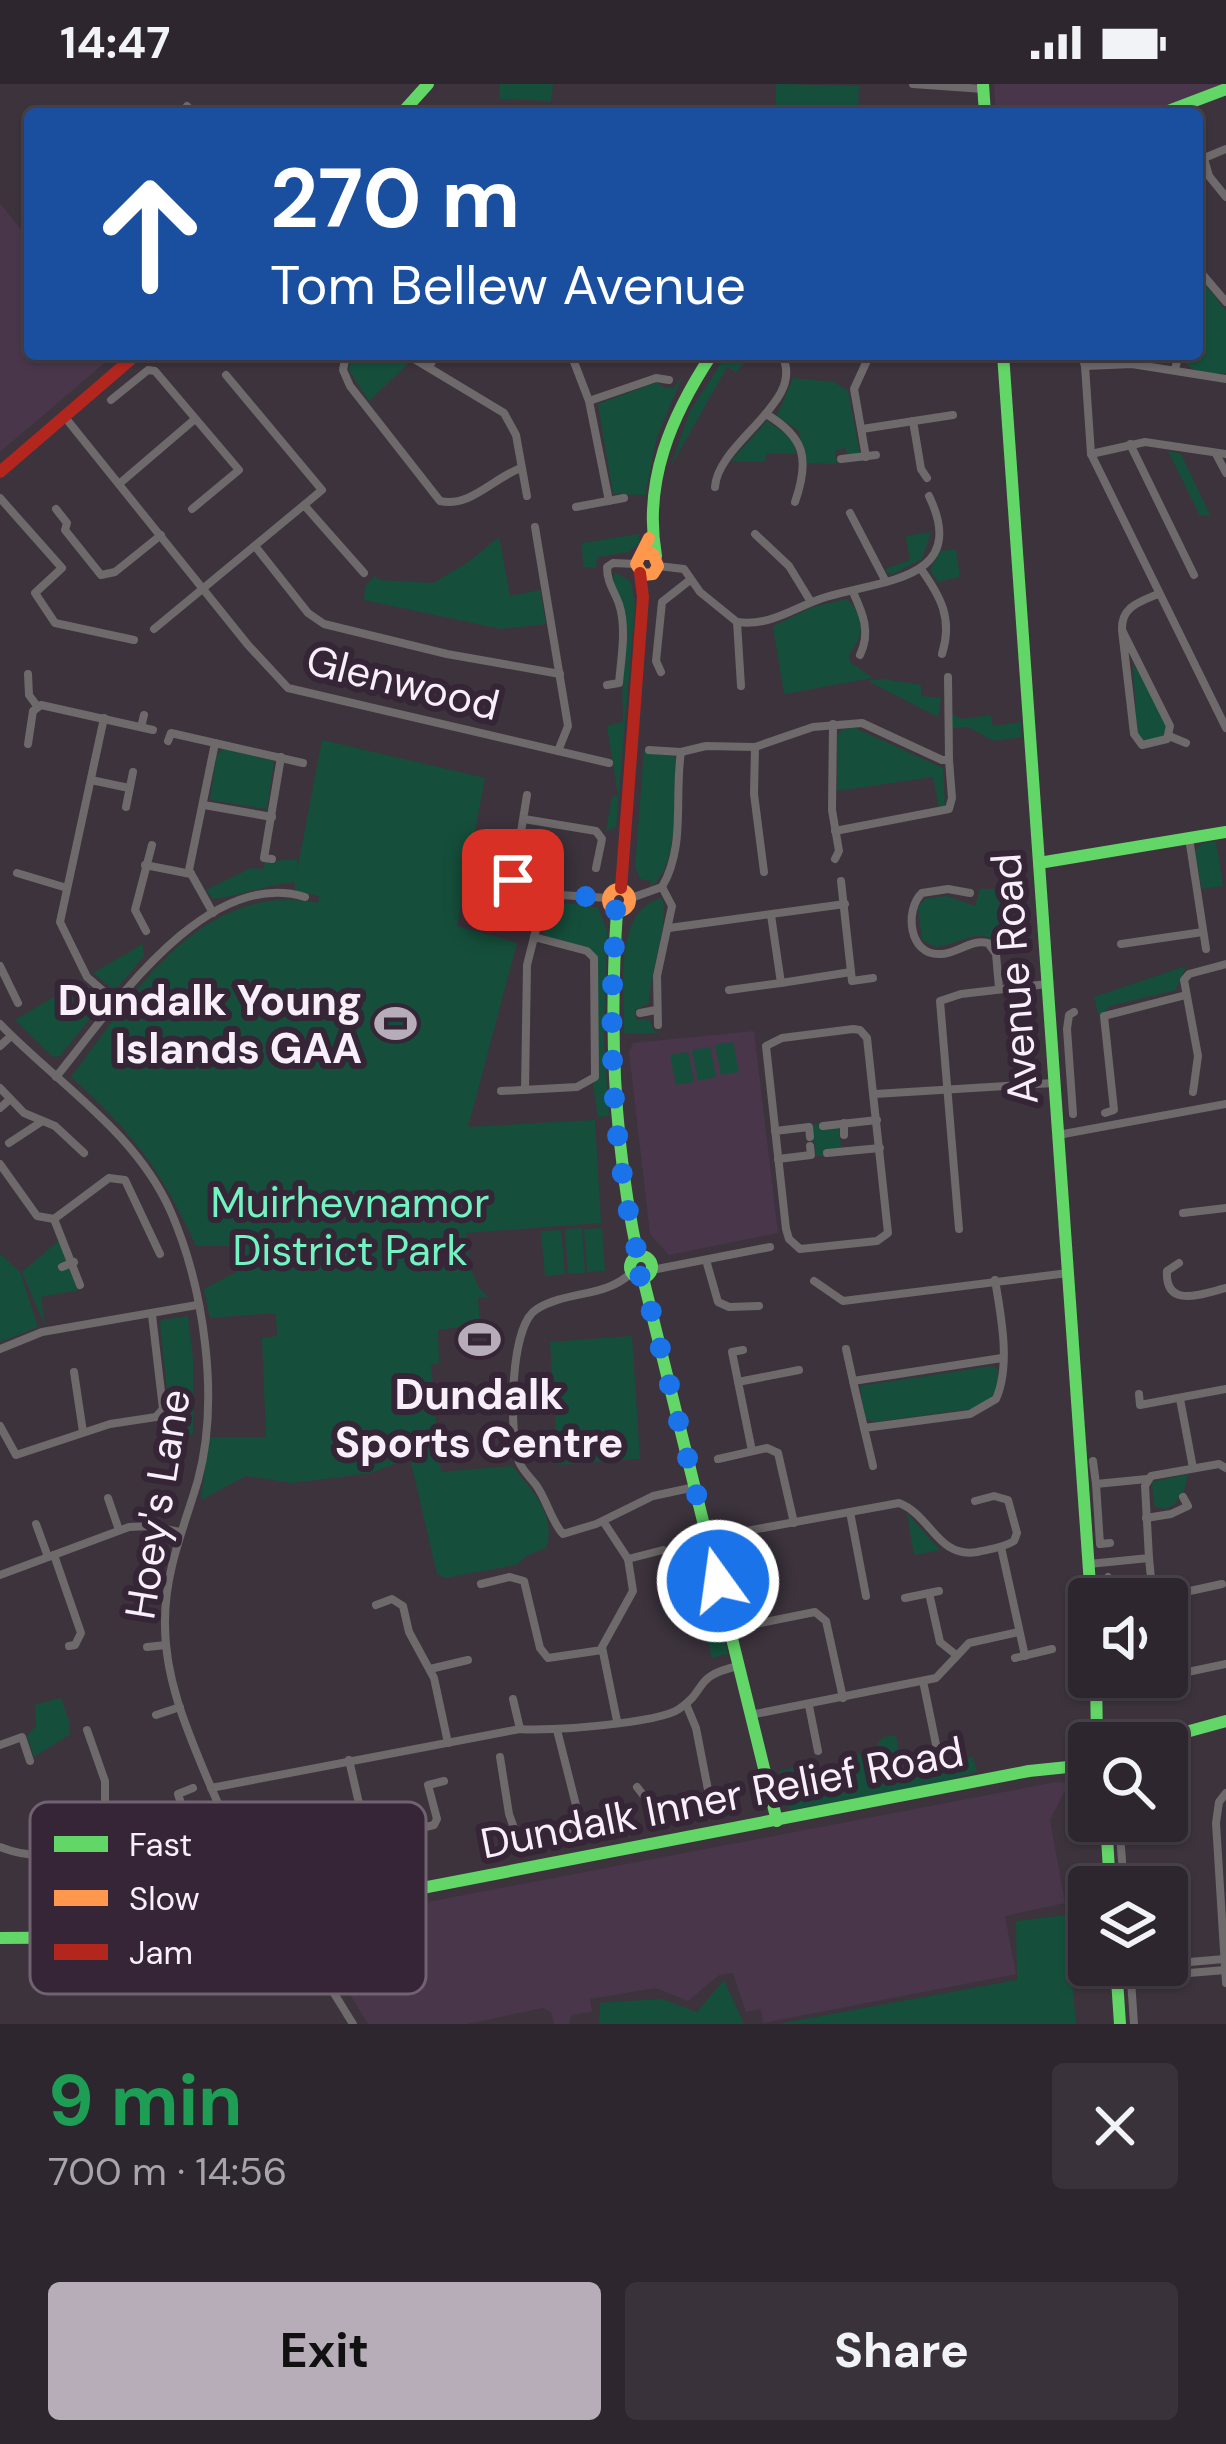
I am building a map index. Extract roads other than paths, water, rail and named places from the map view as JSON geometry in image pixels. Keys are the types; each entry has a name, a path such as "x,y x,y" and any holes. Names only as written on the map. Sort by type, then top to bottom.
{"main road":[{"path":"406,108 428,84"},
{"path":"1176,108 1226,89"},
{"path":"0,472 127,360"},
{"path":"617,911 628,908 644,597 665,441 682,400 708,360"},
{"name":"Avenue Road","path":"1003,360 1090,1578"},
{"path":"1039,863 1226,832"},
{"path":"617,911 608,898 612,891 626,893"},
{"path":"617,911 612,986 616,1108 638,1256 631,1263 642,1274 777,1821"},
{"path":"1188,1731 1226,1721"},
{"name":"Dundalk Inner Relief Road","path":"426,1888 1068,1767"},
{"path":"0,1938 30,1938"},
{"path":"1120,2024 1122,1986"}],"street":[{"path":"914,84 983,86"},
{"path":"1203,165 1226,197"},
{"path":"1203,275 1226,302"},
{"path":"345,360 343,370 350,386 440,501 462,503 520,468"},
{"path":"417,360 504,413 516,435 527,496"},
{"path":"429,367 433,360"},
{"path":"573,360 589,401 608,501"},
{"path":"715,487 717,472 784,385 783,360"},
{"path":"866,360 854,389 866,457"},
{"path":"1083,360 1090,454 1226,728"},
{"path":"1175,369 1177,360"},
{"path":"1085,366 1132,364 1226,379"},
{"path":"111,400 148,370 155,371 239,470 192,509"},
{"path":"154,629 322,490 226,375"},
{"path":"589,401 656,378 669,380"},
{"path":"766,414 796,433 800,444 795,502"},
{"path":"862,428 953,415"},
{"name":"Glenwood","path":"64,416 288,688 609,763"},
{"path":"119,484 195,418"},
{"path":"913,421 921,469 927,478"},
{"path":"1090,454 1130,444 1162,443 1221,453 1226,473"},
{"path":"1130,444 1194,574"},
{"path":"841,459 877,455"},
{"path":"737,622 784,616 811,602 921,568 930,561 940,538 929,496"},
{"path":"0,498 62,568 35,593 55,623 134,640"},
{"path":"576,507 624,498"},
{"path":"304,505 364,573"},
{"path":"56,509 67,523 65,530 101,575 115,572 160,535"},
{"path":"850,513 886,582"},
{"name":"Glenwood","path":"536,527 568,726 558,751"},
{"path":"755,534 789,566 811,602"},
{"name":"Glenwood","path":"255,546 308,613 324,624 501,666 560,674"},
{"path":"607,685 619,683 622,637 619,603 610,589 607,567 613,563 676,566 737,622 741,686"},
{"path":"921,568 946,614 942,654"},
{"path":"661,672 656,661 662,602 690,580"},
{"path":"854,592 867,635 860,655"},
{"path":"1127,754 1136,740 1122,620 1130,607 1158,595"},
{"path":"1122,630 1169,721 1169,736"},
{"path":"28,674 28,695 37,706 153,730"},
{"path":"835,831 949,809 948,677"},
{"path":"28,744 37,706"},
{"path":"141,727 144,715"},
{"path":"104,718 60,922 87,977 117,1003"},
{"path":"649,750 755,747 833,724 862,723 949,760"},
{"path":"833,724 835,859"},
{"path":"168,742 171,733 303,763"},
{"path":"1136,740 1152,746 1169,736"},
{"path":"1169,736 1186,743"},
{"path":"213,913 190,874 214,743"},
{"path":"755,747 754,794 764,872"},
{"path":"662,887 679,846 675,800 681,752"},
{"path":"272,859 264,858 281,757"},
{"path":"126,807 133,772"},
{"path":"91,779 129,788"},
{"path":"527,795 513,880 545,894 608,898"},
{"path":"204,805 272,817"},
{"path":"524,819 596,831 602,839 596,868"},
{"path":"1189,838 1206,949"},
{"path":"146,932 135,915 152,845"},
{"path":"145,865 190,874"},
{"path":"17,873 68,888"},
{"path":"842,881 851,976"},
{"path":"626,893 662,887"},
{"path":"658,1025 659,962 672,906 662,887"},
{"path":"56,1077 166,947 213,913 266,892 305,897"},
{"path":"970,893 922,892 912,908 913,934 918,944 934,954 976,941 988,943 996,954 999,988"},
{"path":"525,1090 525,993 545,894"},
{"path":"669,928 845,904"},
{"path":"771,915 781,983"},
{"path":"1125,932 1124,944 1203,932"},
{"path":"501,1091 584,1086 595,1073 594,958 587,951 534,938"},
{"path":"1193,1092 1198,1056 1184,980 1189,974 1226,964"},
{"path":"0,966 18,1003"},
{"path":"729,990 851,976 873,978"},
{"path":"959,1229 940,1011 945,996 1047,984"},
{"path":"0,995 11,989"},
{"path":"1106,1113 1114,1110 1103,1016 1186,995"},
{"path":"640,1013 656,1010"},
{"path":"1073,1114 1066,1029 1074,1012"},
{"name":"Hoey's Lane","path":"0,1024 125,1141 157,1185 182,1241 207,1367 207,1409 200,1468 166,1597 166,1646 180,1707 218,1802"},
{"path":"1050,1031 1066,1029"},
{"path":"860,1030 867,1038 877,1120 888,1233 877,1241 794,1246 786,1229 766,1046 771,1040 860,1030"},
{"path":"0,1046 11,1036"},
{"path":"875,1094 1054,1083"},
{"path":"0,1088 9,1100 55,1126 84,1153"},
{"path":"0,1108 9,1100"},
{"path":"1058,1135 1226,1104"},
{"path":"823,1126 877,1120"},
{"path":"9,1143 41,1122"},
{"path":"844,1124 845,1143"},
{"path":"17,1125 23,1135"},
{"path":"775,1131 809,1127 811,1155 778,1159"},
{"path":"827,1153 845,1143 880,1148"},
{"path":"0,1164 37,1216 54,1219 110,1178 124,1180 160,1254"},
{"path":"1183,1213 1226,1208"},
{"path":"54,1219 80,1285"},
{"path":"695,1487 653,1496 572,1532 558,1530 538,1488 520,1466 516,1448 517,1339 537,1308 570,1295 608,1290 642,1274 770,1246"},
{"path":"706,1260 718,1302 759,1306"},
{"path":"62,1267 74,1262"},
{"path":"1179,1263 1169,1267 1166,1280 1175,1295 1183,1298 1226,1288"},
{"path":"814,1281 843,1301 1068,1274"},
{"path":"863,1428 985,1408 1000,1390 1002,1358 994,1280"},
{"path":"0,1349 43,1333 196,1305"},
{"path":"0,1426 16,1455 82,1432 161,1413 152,1315"},
{"path":"845,1348 873,1466"},
{"path":"743,1350 732,1352 752,1451"},
{"path":"853,1382 1002,1358"},
{"path":"738,1382 799,1370"},
{"path":"74,1372 82,1432"},
{"path":"1139,1394 1140,1405 1226,1389"},
{"path":"1180,1399 1193,1468"},
{"path":"718,1459 767,1448 778,1453 794,1523"},
{"path":"1094,1461 1100,1544 1110,1543"},
{"path":"1096,1484 1219,1464 1226,1468"},
{"path":"1147,1479 1150,1578"},
{"path":"708,1538 899,1503 916,1513 954,1553 1014,1541 1008,1499 994,1496 975,1501"},
{"path":"1146,1518 1188,1506 1183,1496"},
{"path":"108,1498 119,1530"},
{"path":"850,1511 866,1596"},
{"path":"602,1521 628,1559 632,1597 602,1650 617,1721"},
{"path":"36,1524 81,1634 69,1646"},
{"path":"0,1574 136,1525 180,1532"},
{"path":"1001,1547 1020,1657 1052,1649"},
{"path":"628,1559 663,1550"},
{"path":"1089,1564 1148,1558"},
{"path":"481,1584 510,1577 524,1581 539,1648 548,1658 602,1650"},
{"path":"1188,1591 1222,1584"},
{"path":"905,1598 934,1592 940,1642 955,1654"},
{"path":"148,1598 166,1597"},
{"path":"376,1605 399,1601 430,1669 448,1743"},
{"path":"740,1627 821,1615 843,1697"},
{"path":"752,1625 755,1640"},
{"path":"750,1715 923,1681 942,1674 955,1654 975,1640 1019,1632"},
{"path":"147,1647 166,1646"},
{"path":"430,1669 468,1660"},
{"path":"1188,1672 1226,1664"},
{"path":"212,1788 520,1729 557,1730 665,1716 686,1704 703,1680 738,1666"},
{"path":"878,1778 940,1764 923,1681"},
{"path":"513,1699 520,1729"},
{"path":"637,1787 645,1798 670,1813 700,1810 710,1800 696,1728 686,1704"},
{"path":"809,1706 818,1751"},
{"path":"155,1715 180,1707"},
{"path":"87,1730 105,1781 105,1802"},
{"path":"500,1756 508,1811 519,1842 532,1846 568,1833 579,1817 557,1730"},
{"path":"0,1745 22,1737 30,1761"},
{"path":"349,1760 359,1802"},
{"path":"426,1827 437,1819 428,1785 444,1781"},
{"path":"181,1802 178,1794 193,1788"},
{"path":"1226,1792 1216,1823 1226,1983"},
{"path":"0,1847 30,1855"},
{"path":"1188,1964 1224,1964"},
{"path":"1188,1966 1224,1964"},
{"path":"1126,1986 1134,2024"},
{"path":"334,1994 353,2024"}],"place":[{"name":"Dundalk Young Islands GAA","path":"396,1024"},
{"name":"Dundalk Sports Centre","path":"479,1340"}],"park label":[{"name":"Muirhevnamor District Park","path":"350,1226"}]}
